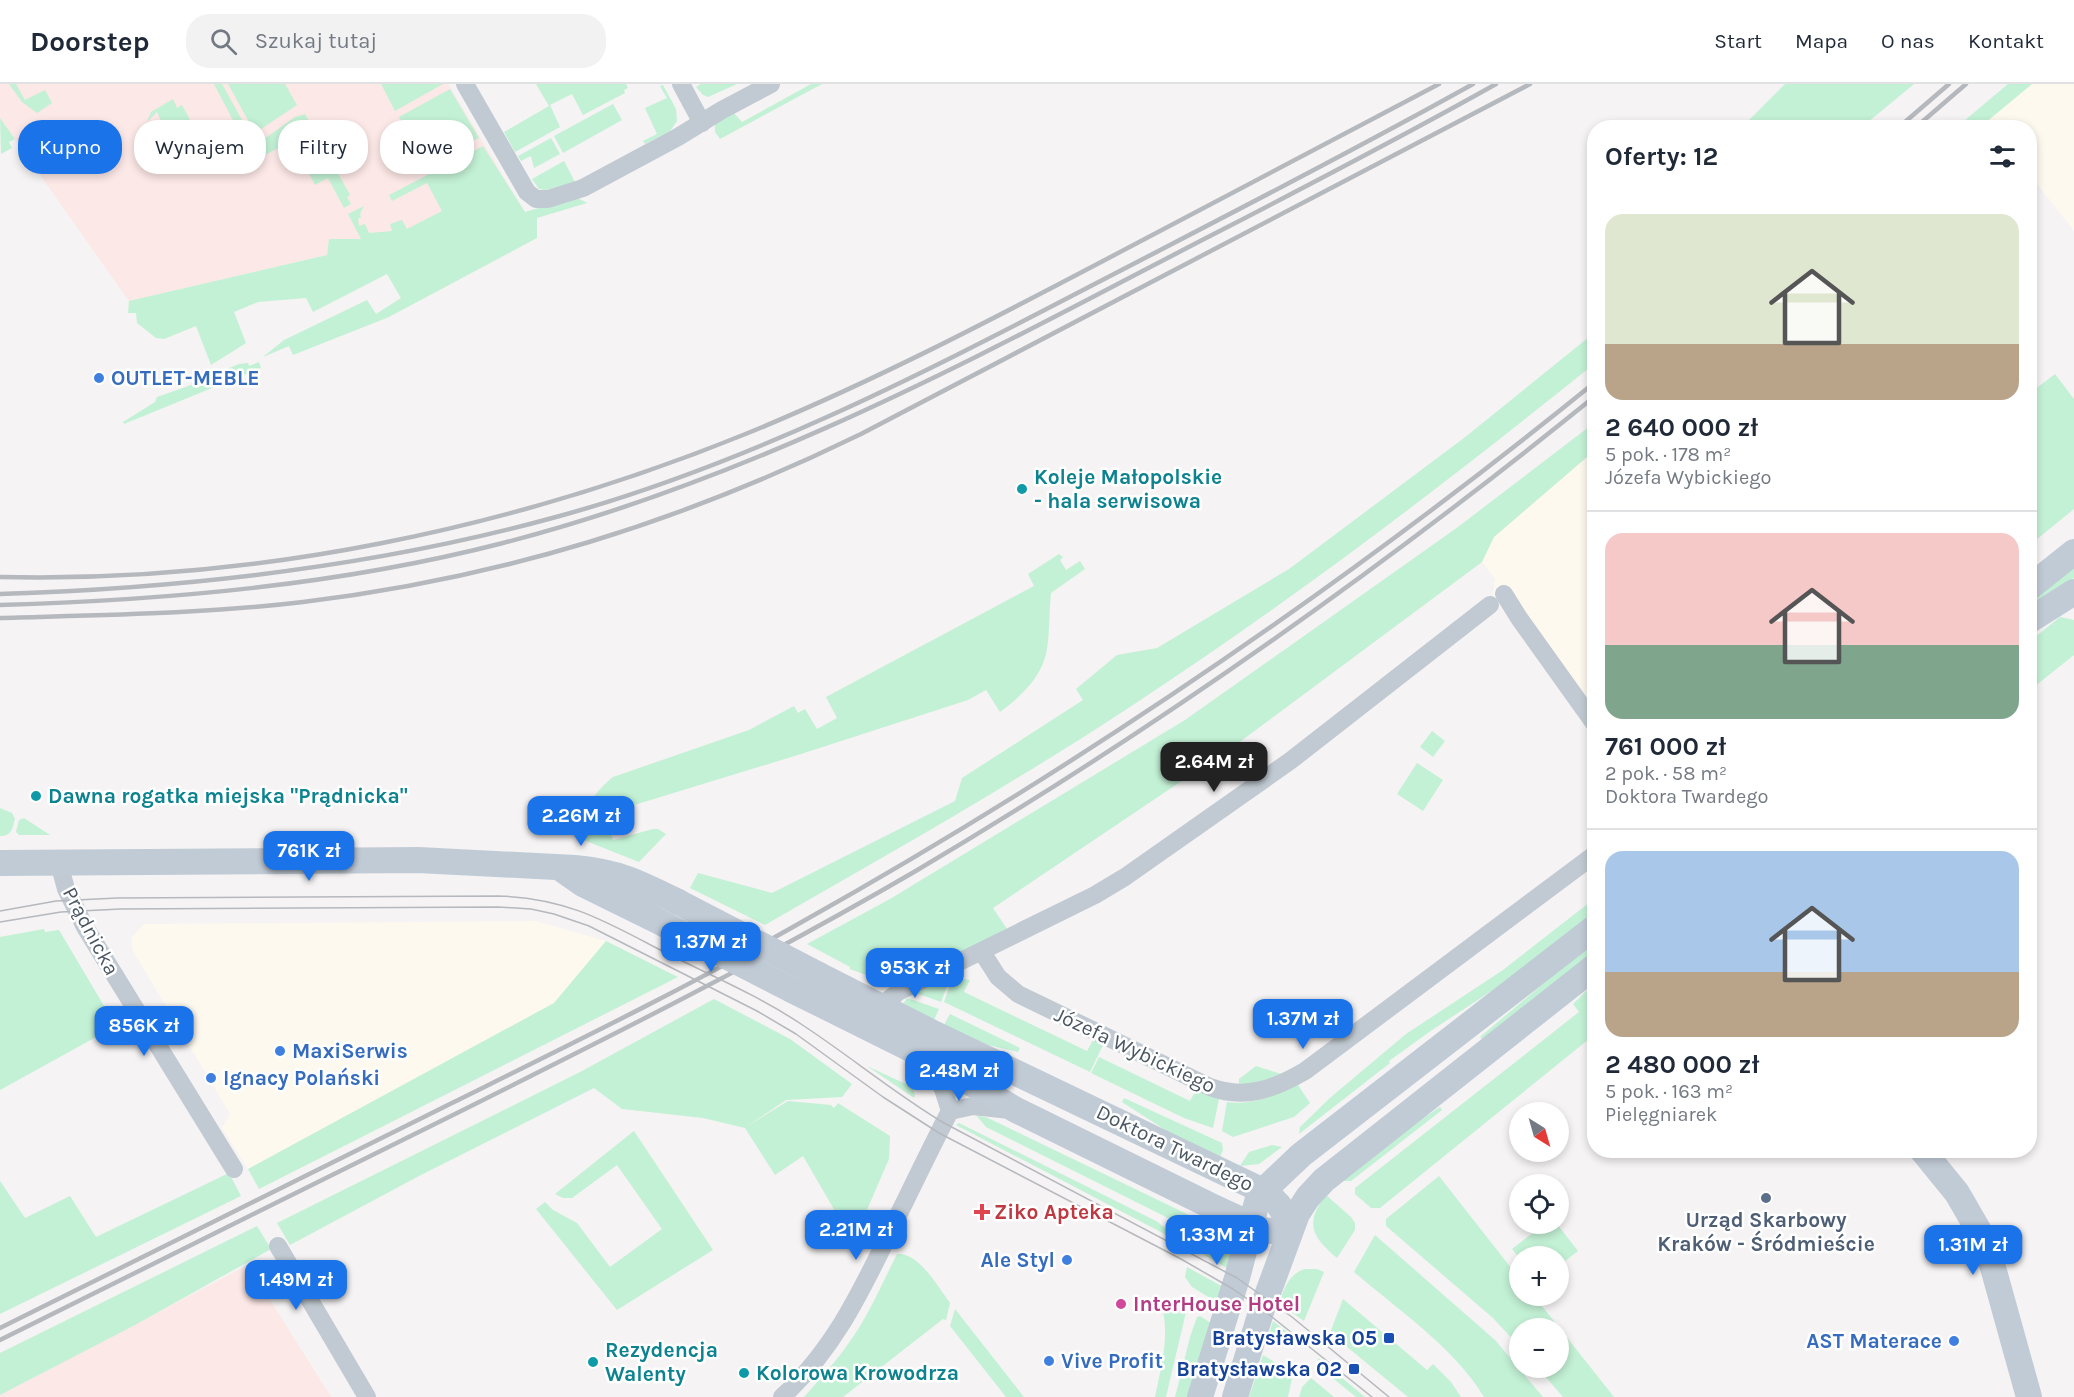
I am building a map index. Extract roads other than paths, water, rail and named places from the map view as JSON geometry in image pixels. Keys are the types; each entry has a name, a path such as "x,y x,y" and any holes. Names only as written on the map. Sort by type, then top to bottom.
{"street":[{"path":"465,84 527,192 536,199 542,200 583,189 771,84"},
{"path":"681,84 702,123"},
{"path":"2037,581 2074,552"},
{"path":"2037,616 2074,592"},
{"path":"881,1006 892,996 1095,895 1125,877 1290,761 1497,599 1519,618 1587,713"},
{"name":"Doktora Twardego","path":"59,863 418,860 600,870 620,875 678,902 881,1006 1263,1191 1276,1200 1285,1214 1289,1233 1263,1230 1250,1225 1016,1110 925,1056 583,884 560,868"},
{"name":"Józefa Wybickiego","path":"982,952 998,977 1018,994 1210,1087 1226,1093 1251,1093 1278,1084 1305,1071 1587,860"},
{"name":"Prądnicka","path":"0,863 59,863 66,890 84,927 234,1169"},
{"path":"1200,1397 1237,1278 1257,1202 1263,1191 1301,1155 1587,933"},
{"path":"1235,1397 1262,1308 1289,1233 1302,1205 1324,1180 1587,973"},
{"path":"782,1397 823,1353 849,1314 950,1111 943,1089 925,1056"},
{"path":"950,1111 973,1106 1016,1110"},
{"path":"1929,1158 1957,1193 1983,1238 2029,1397"},
{"path":"278,1246 367,1397"}],"tram line":[{"path":"0,911 56,901 117,898 498,896 545,901 565,906 623,930 768,1004 819,1036 944,1123 1237,1278 1292,1317 1389,1397"},
{"path":"0,922 61,912 120,909 498,907 531,909 589,926 757,1011 796,1034 883,1097 939,1133 1181,1259 1233,1289 1262,1309 1372,1397"}],"railway":[{"path":"0,577 96,576 191,571 287,559 381,543 475,522 567,497 659,467 794,414 928,351 1439,84"},
{"path":"0,594 211,580 350,562 488,534 625,496 761,446 893,386 1232,213 1473,84"},
{"path":"0,605 190,594 317,580 379,570 503,543 668,492 826,428 980,355 1315,182 1496,84"},
{"path":"0,618 228,609 377,592 520,562 658,520 794,466 861,434 1530,84"},
{"path":"1907,120 1949,84"},
{"path":"1924,120 1966,84"},
{"path":"0,1328 627,1016 757,947 904,863 1007,801 1209,670 1404,531 1587,389"},
{"path":"0,1340 626,1028 800,936 914,872 1091,763 1263,647 1431,525 1587,403"}],"place":[{"name":"OUTLET-MEBLE","path":"99,378"},
{"name":"Koleje Małopolskie - hala serwisowa","path":"1022,489"},
{"name":"Dawna rogatka miejska \"Prądnicka\"","path":"36,796"},
{"name":"MaxiSerwis","path":"280,1051"},
{"name":"Ignacy Polański","path":"211,1078"},
{"name":"Urząd Skarbowy Kraków - Śródmieście","path":"1766,1198"},
{"name":"Ziko Apteka","path":"982,1212"},
{"name":"Ale Styl","path":"1067,1260"},
{"name":"InterHouse Hotel","path":"1121,1304"},
{"name":"Bratysławska 05","path":"1389,1338"},
{"name":"AST Materace","path":"1954,1341"},
{"name":"Vive Profit","path":"1049,1361"},
{"name":"Rezydencja Walenty","path":"593,1362"},
{"name":"Bratysławska 02","path":"1354,1369"},
{"name":"Kolorowa Krowodrza","path":"744,1373"}]}
